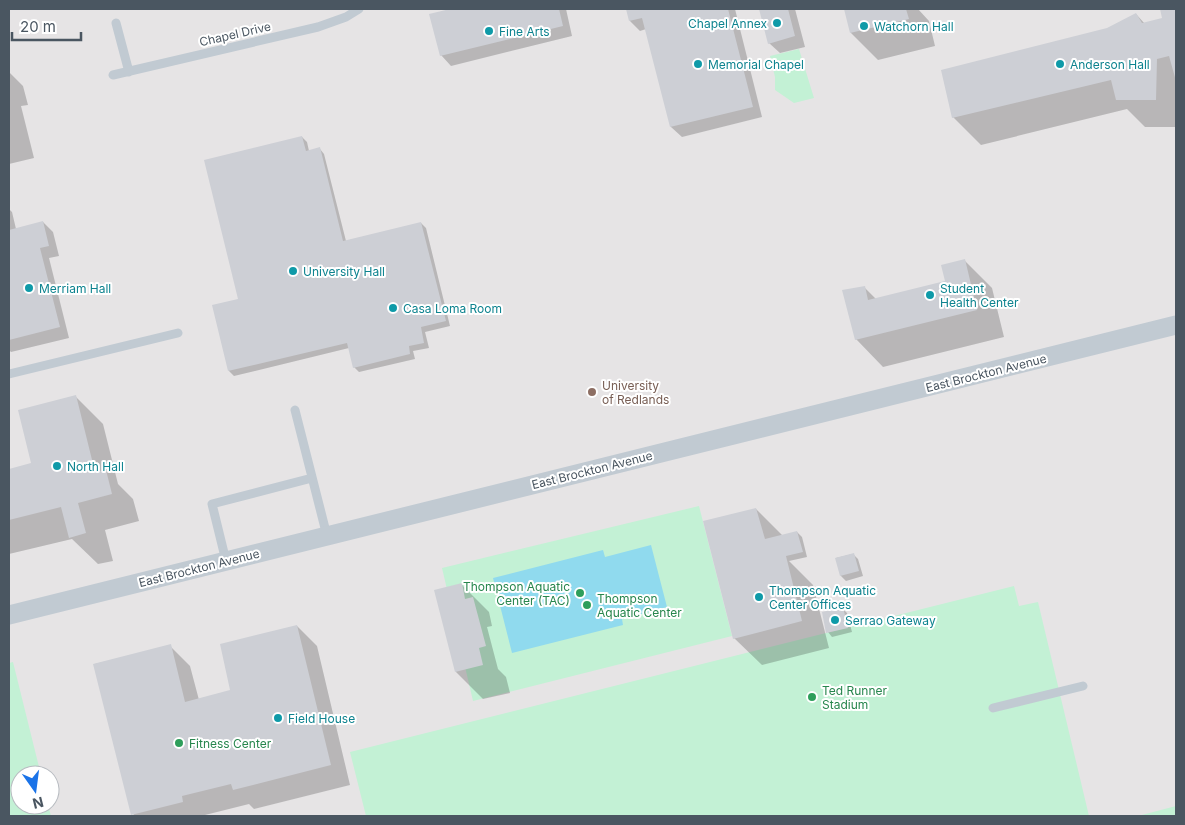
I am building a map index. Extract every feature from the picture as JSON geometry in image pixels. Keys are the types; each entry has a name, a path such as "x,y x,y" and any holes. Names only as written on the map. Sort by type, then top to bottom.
{"street":[{"name":"East Brockton Avenue","path":"9,615 1176,325"}],"lane":[{"name":"Chapel Drive","path":"113,75 318,27 346,17 359,9"},
{"path":"116,23 129,72"},
{"path":"9,374 178,333"},
{"path":"295,410 327,536"},
{"path":"226,561 212,504 312,478"},
{"path":"993,708 1083,686"}],"shaded area":[{"name":"University of Redlands","path":"9,9 1176,9 1176,816 9,816"}],"green space":[{"path":"799,49 814,98 794,103 775,90 775,77 770,56"},
{"name":"Thompson Aquatic Center","path":"699,506 732,636 473,701 442,568"},
{"name":"Ted Runner Stadium","path":"1014,586 1019,606 1038,602 1089,816 366,816 350,752"},
{"path":"13,662 39,765 10,765 10,815 51,816 9,816 9,663"},
{"path":"1176,806 1176,816 1138,816"}],"water":[{"name":"Thompson Aquatic Center (TAC)","path":"651,545 667,607 622,619 623,625 512,653 493,578 603,550 605,557"}],"building":[{"name":"Fine Arts","path":"450,9 559,9 563,26 440,56 429,14"},
{"name":"Memorial Chapel","path":"626,9 728,9 753,107 670,127 642,18 629,21"},
{"name":"Chapel Annex","path":"759,9 788,9 795,36 768,44"},
{"name":"Watchorn Hall","path":"844,9 906,9 909,19 850,33"},
{"name":"Anderson Hall","path":"1160,9 1176,9 1176,81 1169,56 1157,59 1156,100 1116,100 1111,80 952,118 941,70 1107,28 1136,13 1142,23 1162,18"},
{"name":"University Hall","path":"302,136 306,151 320,147 343,241 421,222 446,321 421,327 424,343 409,346 410,354 353,368 347,343 228,371 212,305 238,299 204,160"},
{"name":"Merriam Hall","path":"43,221 49,246 40,248 60,327 9,340 9,230"},
{"name":"Student Health Center","path":"965,259 977,310 855,340 842,290 865,286 868,300 945,281 941,265"},
{"name":"North Hall","path":"76,395 95,472 106,470 112,494 78,503 86,533 69,538 61,507 9,520 9,469 31,463 18,410"},
{"path":"756,508 765,539 797,531 803,552 786,556 802,621 733,639 703,521"},
{"path":"854,553 859,571 840,576 835,558"},
{"path":"462,583 465,599 473,597 486,646 479,648 483,665 455,672 434,590"},
{"name":"Serrao Gateway","path":"843,607 848,628 826,633 822,612"},
{"path":"297,625 331,765 233,790 231,784 182,796 183,802 131,815 93,664 171,644 185,702 230,690 220,644"}],"place":[{"name":"Chapel Annex","path":"777,23"},
{"name":"Watchorn Hall","path":"864,26"},
{"name":"Fine Arts","path":"489,31"},
{"name":"Memorial Chapel","path":"698,64"},
{"name":"Anderson Hall","path":"1060,64"},
{"name":"University Hall","path":"293,271"},
{"name":"Merriam Hall","path":"29,288"},
{"name":"Student Health Center","path":"930,295"},
{"name":"Casa Loma Room","path":"393,308"},
{"name":"University of Redlands","path":"592,392"},
{"name":"North Hall","path":"57,466"},
{"name":"Thompson Aquatic Center (TAC)","path":"580,593"},
{"name":"Thompson Aquatic Center Offices","path":"759,597"},
{"name":"Thompson Aquatic Center","path":"587,605"},
{"name":"Serrao Gateway","path":"835,620"},
{"name":"Ted Runner Stadium","path":"812,697"},
{"name":"Field House","path":"278,718"},
{"name":"Fitness Center","path":"179,743"}]}
